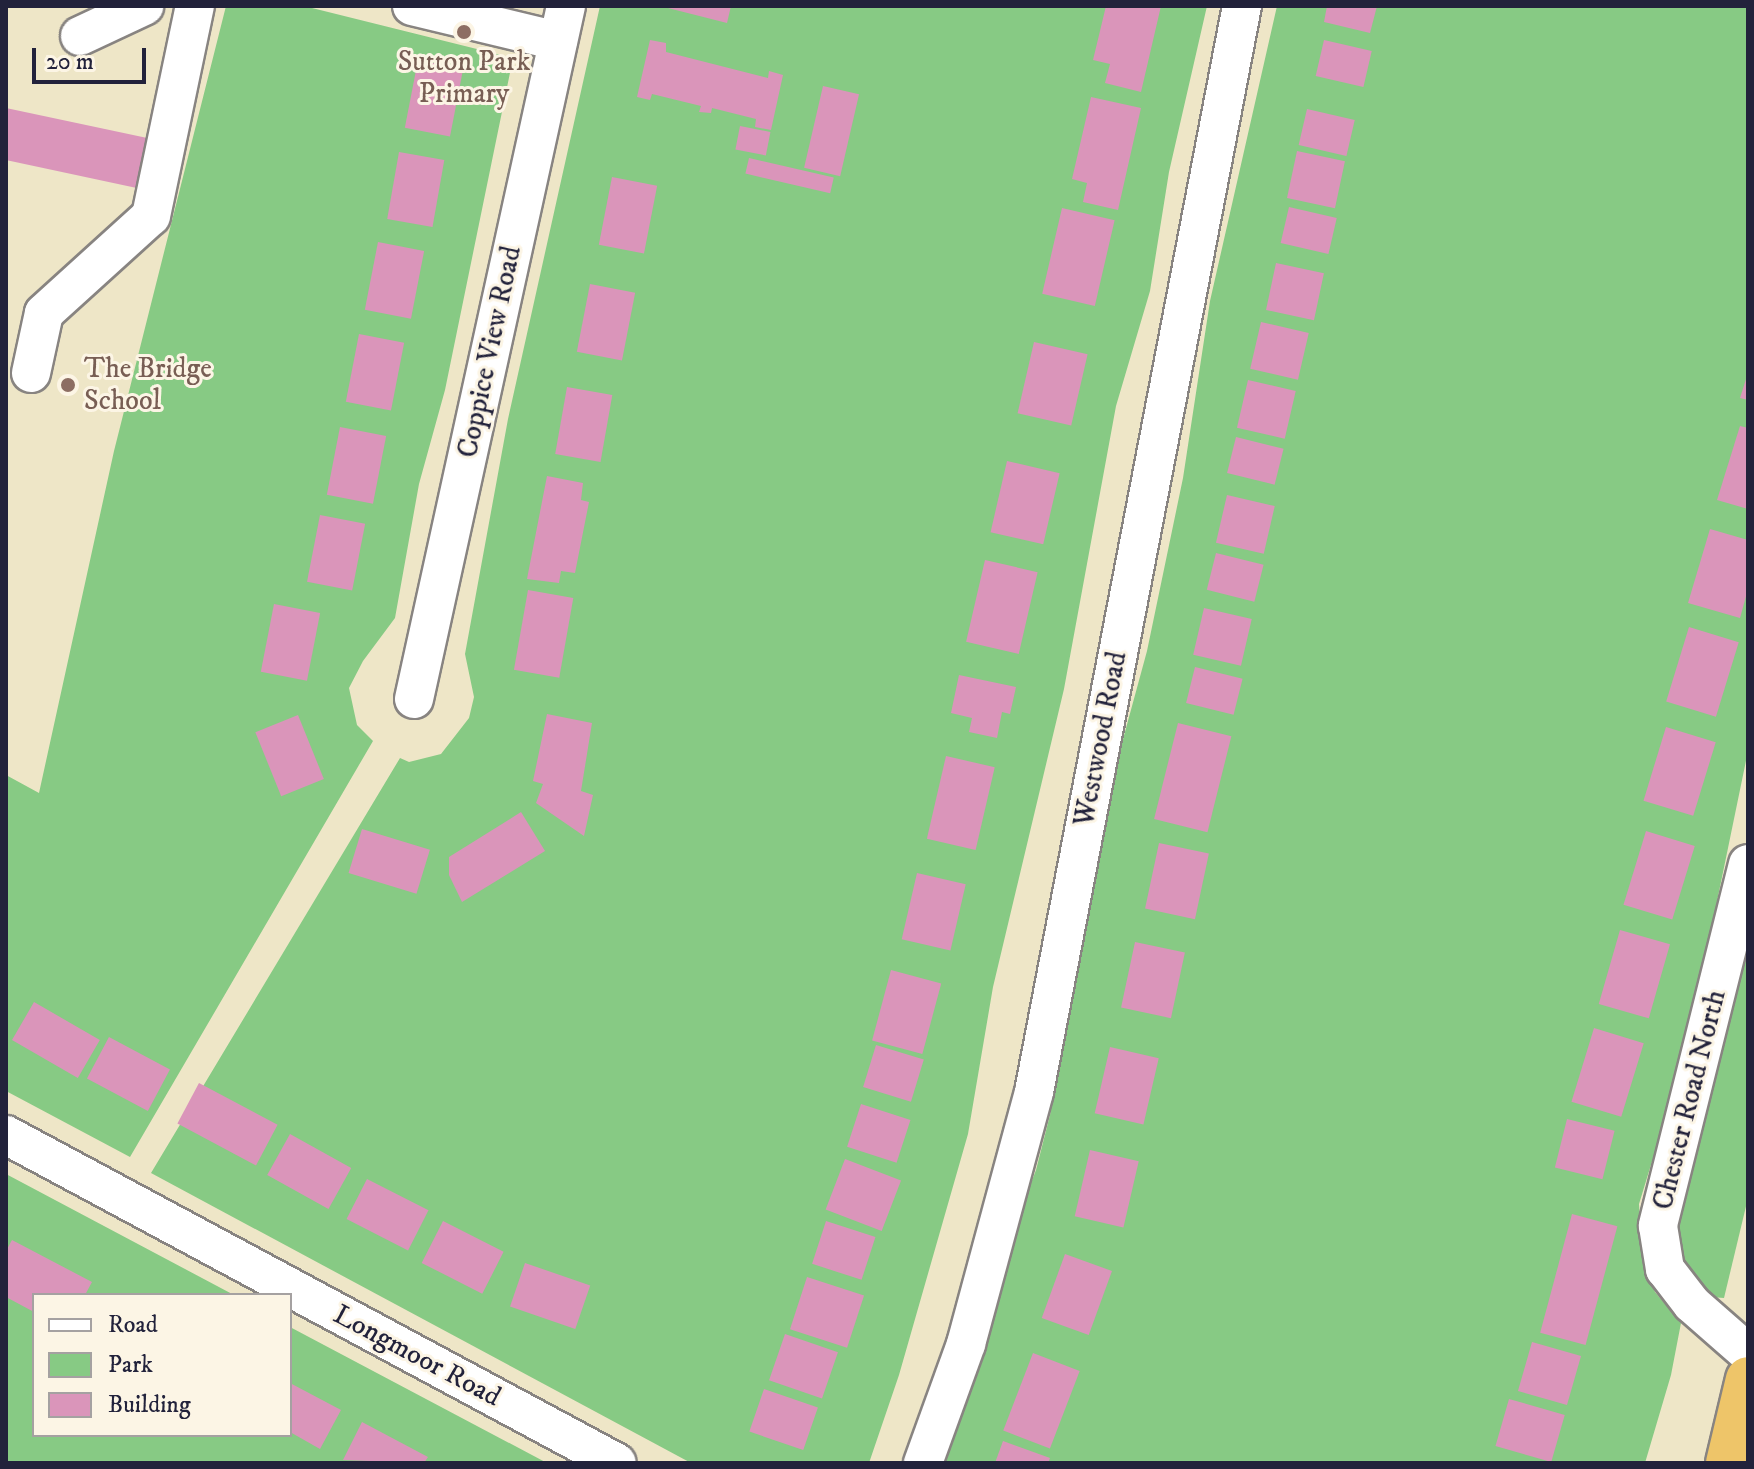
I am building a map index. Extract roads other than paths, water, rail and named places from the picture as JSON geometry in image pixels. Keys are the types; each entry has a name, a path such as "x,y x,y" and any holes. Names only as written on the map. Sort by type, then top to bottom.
{"highway":[{"path":"1728,1463 1748,1379"}],"street":[{"path":"80,36 144,6"},
{"path":"31,373 44,313 151,216 195,6"},
{"path":"412,6 562,24"},
{"name":"Westwood Road","path":"923,1463 966,1344 1034,1092 1242,6"},
{"name":"Coppice View Road","path":"414,699 562,24"},
{"name":"Chester Road North","path":"1748,864 1658,1226 1665,1269 1692,1304 1748,1353"},
{"name":"Longmoor Road","path":"6,1135 617,1463"}],"place":[{"name":"Sutton Park Primary","path":"464,32"},
{"name":"The Bridge School","path":"68,385"}]}
